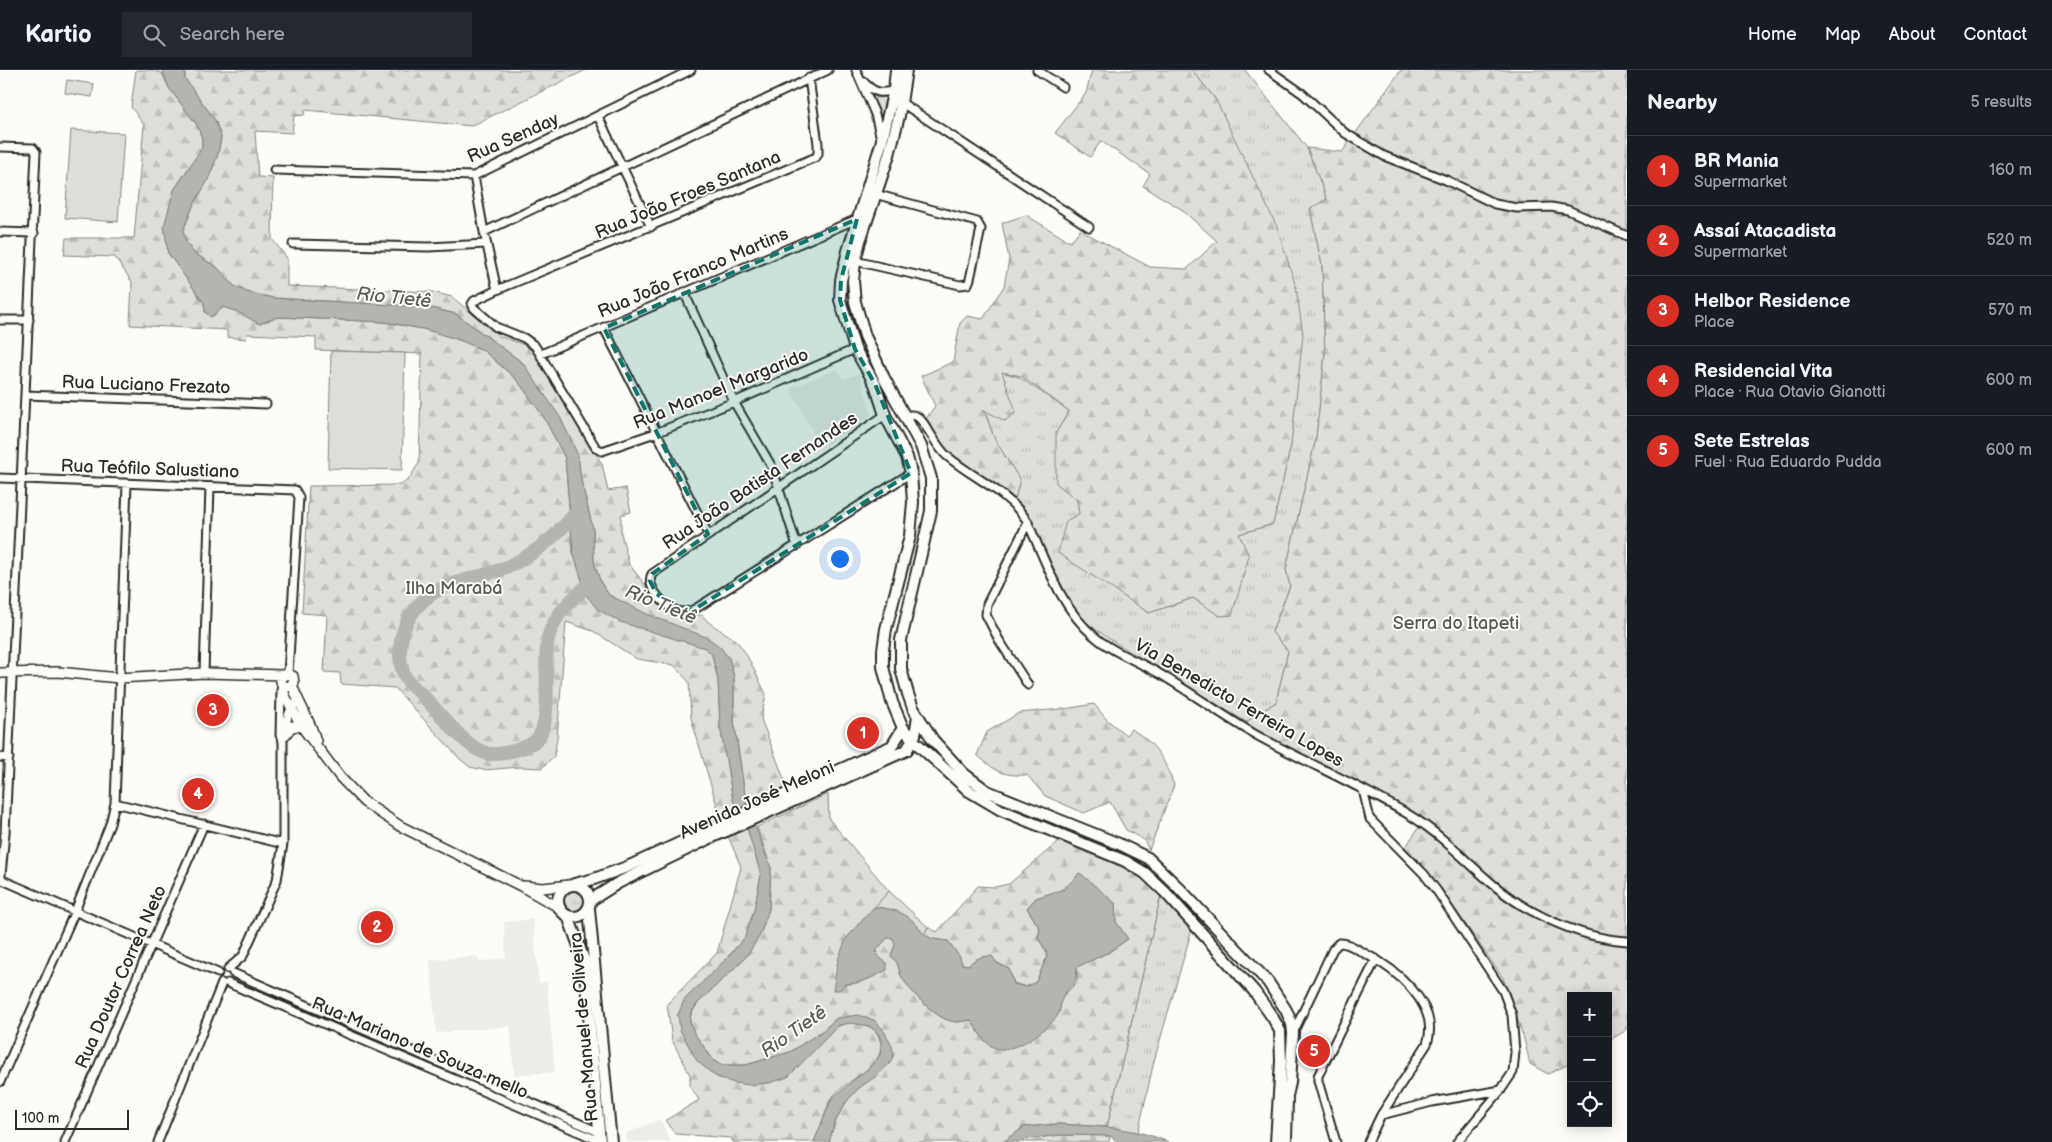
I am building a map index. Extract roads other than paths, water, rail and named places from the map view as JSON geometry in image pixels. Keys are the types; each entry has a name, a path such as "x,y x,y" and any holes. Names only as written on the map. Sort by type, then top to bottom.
{"main road":[{"path":"896,70 894,90 881,144 857,219 841,280 840,300 855,349 875,384 886,415 907,457 912,473 913,502 910,536 886,629 883,650 883,667 888,691 903,728 957,782 984,801 1001,810 1139,868 1159,885 1264,1004 1280,1031 1281,1061 1276,1142"},
{"path":"906,70 902,103 855,261 853,282 854,295 862,327 884,378 920,446 928,466 932,489 931,511 901,640 900,655 904,683 918,716 934,740 964,774 987,791 1148,858 1268,982 1283,1004 1292,1024 1286,1142"},
{"path":"913,740 918,716"},
{"name":"Avenida José Meloni","path":"768,808 892,746 903,728"},
{"name":"Avenida José Meloni","path":"572,885 627,867 708,835 907,750 913,740"},
{"name":"Avenida José Meloni","path":"590,904 618,883 708,835"},
{"path":"579,885 587,891 590,904 577,917 568,916 560,908 558,897 564,888 579,885"},
{"name":"Rua Manuel de Oliveira","path":"590,904 602,1139"},
{"name":"Rua Manuel de Oliveira","path":"568,916 584,960 602,1139"}],"street":[{"name":"Rua Senday","path":"274,170 474,176 691,70"},
{"path":"484,232 622,165 828,70"},
{"path":"1037,70 1063,87"},
{"path":"1269,70 1303,94 1344,133 1384,156 1446,180 1495,204 1517,208 1550,207 1568,210 1627,236"},
{"path":"858,73 867,85 876,92 882,94 894,90"},
{"path":"858,73 875,114 881,144"},
{"name":"Rua João Froes Santana","path":"541,354 530,341 496,327 474,308 472,304 474,301 818,156 809,78"},
{"path":"902,103 1089,227"},
{"path":"598,116 651,227"},
{"path":"0,147 33,148 36,152 34,233 11,674 9,758 0,876 218,973"},
{"path":"474,176 486,244 497,290"},
{"path":"855,261 960,285 968,284 970,279 981,229 977,222 875,194"},
{"name":"Rua João Franco Martins","path":"541,354 857,219"},
{"path":"0,232 34,233"},
{"path":"293,244 428,247 486,244"},
{"path":"684,292 734,402 772,467 797,546 912,473"},
{"path":"0,320 29,320"},
{"path":"604,328 708,534"},
{"name":"Rua Manoel Margarido","path":"541,354 596,448 604,450 658,432 734,402 855,349"},
{"name":"Rua Luciano Frezato","path":"25,395 266,404"},
{"name":"Rua João Batista Fernandes","path":"797,546 689,611 678,611 666,603 651,585 652,574 708,534 886,415"},
{"name":"Via Benedicto Ferreira Lopes","path":"904,416 912,415 920,418 933,440 946,456 1008,498 1028,522 1070,609 1094,637 1160,674 1255,734 1411,816 1427,827 1511,898 1530,910 1567,927 1599,937 1627,941"},
{"name":"Rua Teófilo Salustiano","path":"0,478 290,489 298,493 283,679"},
{"path":"0,1082 75,911 110,824 115,803 127,484"},
{"path":"204,673 210,487"},
{"path":"1028,522 987,604 986,615 999,640 1028,685"},
{"path":"0,673 58,672 119,678 204,673 283,679"},
{"path":"283,679 286,687 292,685 302,727 316,744"},
{"path":"283,679 284,696 295,704 312,729 316,744"},
{"path":"283,679 280,735 284,738"},
{"path":"230,971 243,956 277,880 283,844 284,738 287,715 295,704"},
{"path":"284,738 292,726 302,727"},
{"name":"Avenida José Meloni","path":"316,744 354,793 375,811 400,826 521,886 560,908"},
{"path":"0,757 9,758"},
{"path":"1363,790 1370,819 1424,874 1437,891 1503,991 1512,1015 1515,1052 1513,1072 1501,1090 1457,1142"},
{"path":"115,803 283,844"},
{"path":"0,825 5,815"},
{"name":"Rua Doutor Correa Neto","path":"65,1142 204,824"},
{"name":"Avenida José Meloni","path":"521,886 543,888 572,885"},
{"path":"1293,1033 1333,949 1339,943 1345,943 1376,959 1403,980 1416,996 1430,1023 1431,1031 1427,1044 1381,1114 1368,1142"},
{"path":"1336,1142 1318,1079 1376,959"},
{"path":"218,973 222,969 230,971"},
{"path":"158,1142 225,983 232,979 230,971"},
{"name":"Rua Mariano de Souza mello","path":"230,971 602,1139"},
{"path":"218,973 218,978 225,983"},
{"name":"Rua Mariano de Souza mello","path":"225,983 602,1139"},
{"path":"1381,1114 1432,1102 1501,1090"}],"waterway":[{"path":"575,514 536,551 507,567 443,588 431,594 420,603 407,621 400,645 402,670 405,677 458,734 478,750 496,754 525,747 534,742 541,734 544,722 547,692 547,646 552,627 565,607 588,585"}],"place":[{"name":"Helbor Residence","path":"213,710"},
{"name":"BR Mania","path":"863,733"},
{"name":"Residencial Vita","path":"198,794"},
{"name":"Assaí Atacadista","path":"377,927"},
{"name":"Sete Estrelas","path":"1314,1051"}],"water label":[{"name":"Rio Tietê","path":"394,298"},
{"name":"Rio Tietê","path":"661,605"},
{"name":"Rio Tietê","path":"794,1032"}],"park label":[{"name":"Ilha Marabá","path":"454,588"},
{"name":"Serra do Itapeti","path":"1456,623"}]}
